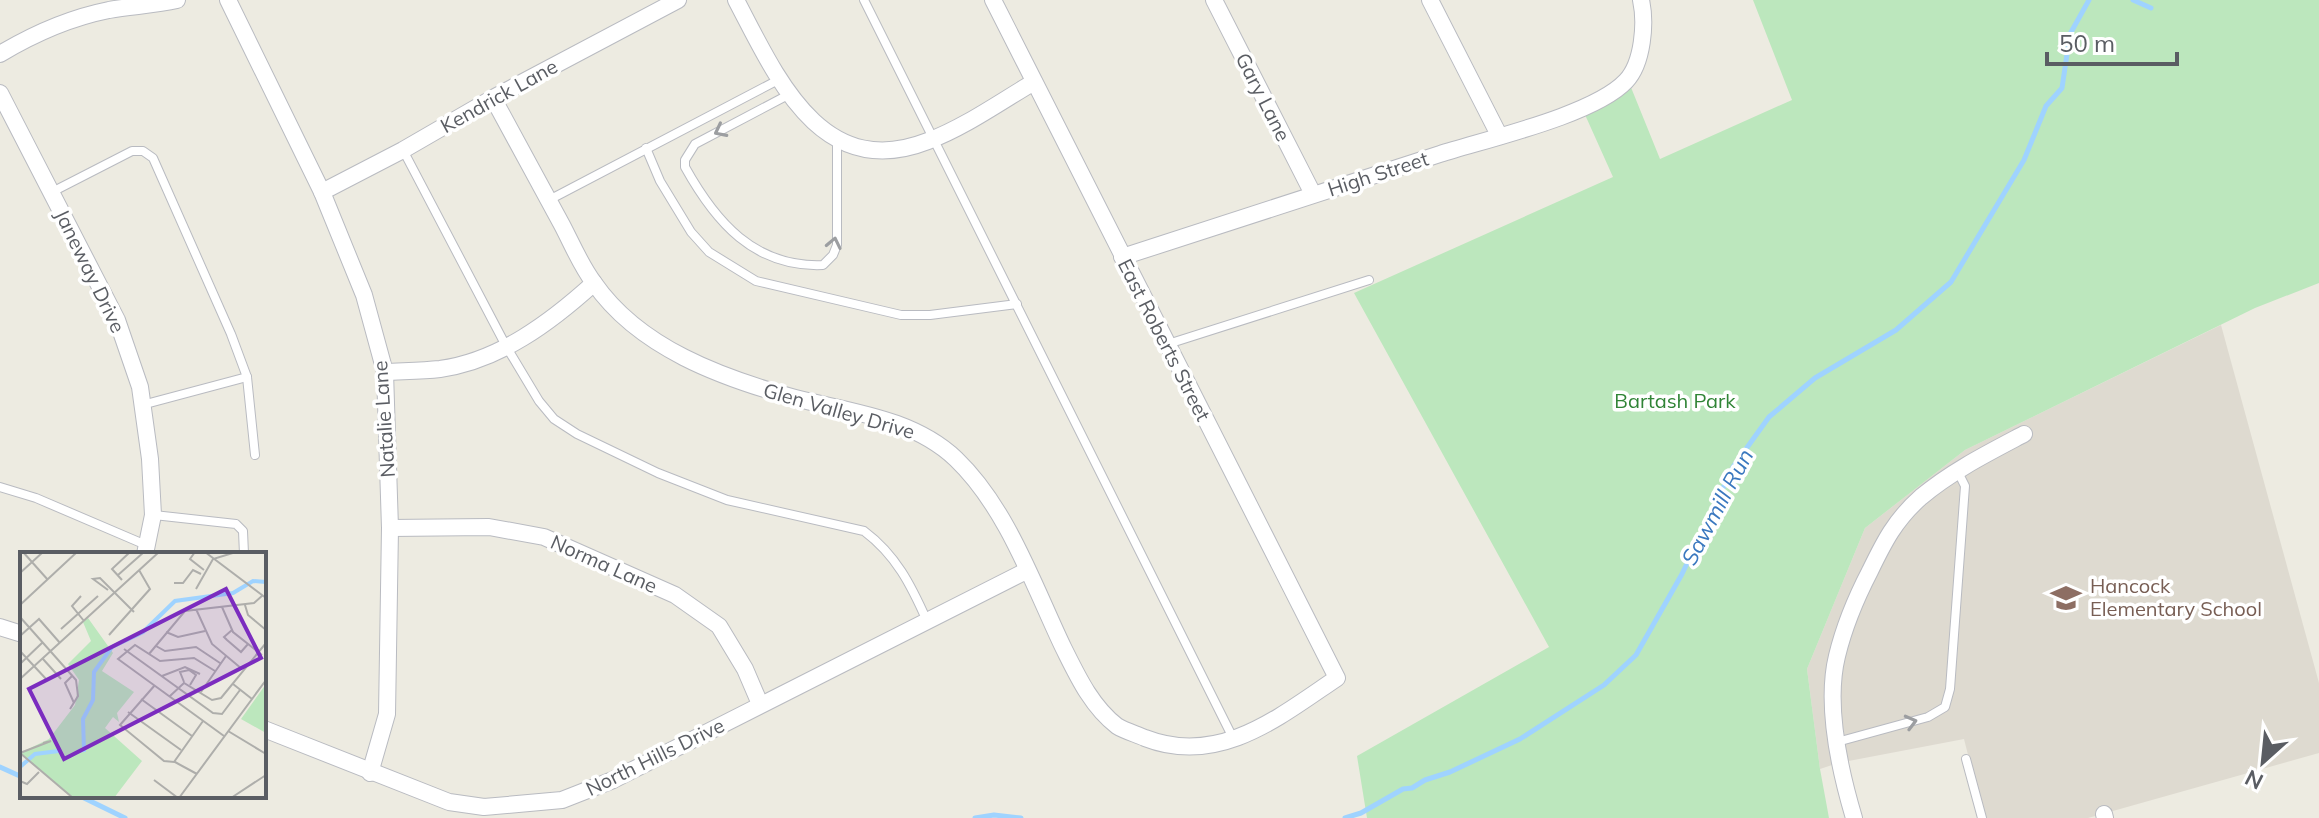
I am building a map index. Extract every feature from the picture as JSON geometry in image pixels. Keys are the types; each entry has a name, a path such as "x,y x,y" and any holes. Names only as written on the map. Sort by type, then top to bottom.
{"street":[{"path":"0,54 89,7 177,0"},
{"name":"Natalie Lane","path":"228,0 322,192 364,295 385,372 390,528 387,714 370,773"},
{"name":"Kendrick Lane","path":"322,192 678,0"},
{"path":"736,0 788,95 813,124 837,141 878,151 902,149 935,139 1034,82"},
{"name":"East Roberts Street","path":"993,0 1337,678"},
{"name":"Gary Lane","path":"1214,0 1313,194"},
{"path":"1430,0 1499,135"},
{"name":"High Street","path":"1122,257 1601,100 1628,80 1639,53 1645,20 1641,0"},
{"name":"Janeway Drive","path":"0,93 117,320 140,387 150,459 153,515 146,550"},
{"name":"Glen Valley Drive","path":"493,98 594,283 630,322 693,362 723,376 750,386 885,420 923,434 955,458 984,492 1008,529 1086,693 1118,726 1150,740 1187,747 1223,743 1261,729 1337,678"},
{"path":"385,372 441,369 480,359 564,310 594,283"},
{"path":"1854,818 1838,763 1834,676 1836,657 1865,581 1892,526 1920,498 1957,470 2024,434"},
{"name":"Norma Lane","path":"390,528 489,527 544,537 675,595 719,626 745,669 760,704"},
{"name":"North Hills Drive","path":"266,730 449,802 484,807 562,800 613,780 1026,571"},
{"path":"0,627 20,633"}],"lane":[{"path":"864,0 1234,739"},
{"path":"548,200 780,79"},
{"path":"788,95 695,144 685,160 685,167 707,204 735,236 782,260 810,266 823,265 833,255 837,245 837,141"},
{"path":"646,148 660,181 691,232 709,252 756,281 901,315 930,315 1017,304"},
{"path":"403,150 506,346 539,401 554,419 577,434 658,473 727,500 864,531 899,564 912,585 927,621"},
{"path":"51,193 132,151 143,151 153,158 247,377 255,455"},
{"path":"1167,345 1369,280"},
{"path":"142,405 247,377"},
{"path":"1836,742 1928,717 1945,707 1950,689 1965,486 1957,470"},
{"path":"0,487 36,498 146,550"},
{"path":"153,515 236,524 243,531 244,552"},
{"path":"1966,759 1982,818"}],"shaded area":[{"name":"Hancock Elementary School","path":"2221,325 2319,683 2319,753 2088,818 1984,818 1964,739 1820,769 1807,669 1865,528 1965,450"}],"green space":[{"name":"Bartash Park","path":"1753,0 2319,0 2319,283 2255,308 1965,450 1865,528 1807,669 1829,818 1367,818 1357,756 1549,647 1354,293 1613,177 1582,108 1628,80 1660,159 1792,100"}],"waterway":[{"name":"Sawmill Run","path":"1345,818 1361,813 1403,789 1450,772 1520,739 1604,685 1636,655 1682,574 1733,467 1769,417 1815,378 1896,330 1951,282 2024,160 2046,106 2062,88 2070,34 2089,0"},
{"name":"Sawmill Run","path":"2133,0 2151,8"},
{"name":"Sawmill Run","path":"0,767 20,776"},
{"name":"Sawmill Run","path":"84,798 125,818"},
{"name":"Sawmill Run","path":"975,818 994,815 1021,818"}],"place":[{"name":"Hancock Elementary School","path":"2066,598"}]}
